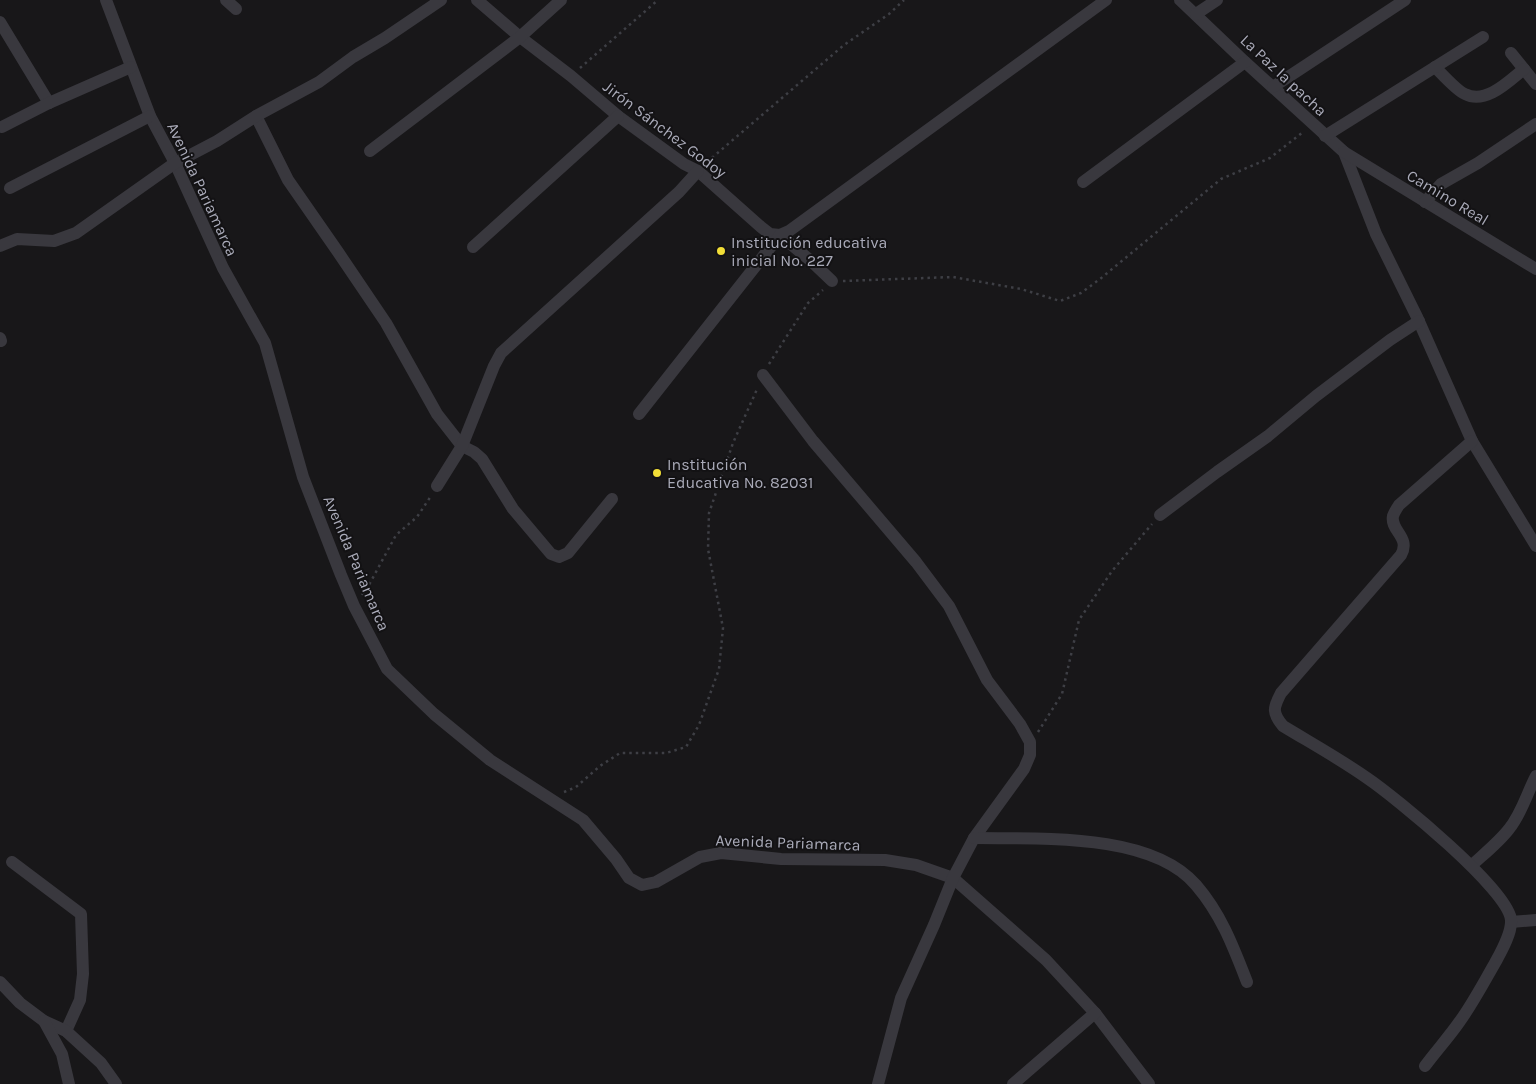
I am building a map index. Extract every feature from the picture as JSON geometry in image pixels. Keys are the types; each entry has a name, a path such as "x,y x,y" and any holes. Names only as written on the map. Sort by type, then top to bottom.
{"street":[{"name":"Avenida Pariamarca","path":"106,0 150,116 175,163 223,268 265,343 303,477 354,606 387,669 434,714 490,760 583,820 616,859 629,878 642,885 656,882 700,857 721,853 781,859 885,860 916,865 953,878"},
{"path":"226,0 236,9"},
{"path":"0,246 16,240 54,241 76,233 175,163 217,142 256,116 319,82 353,57 441,0"},
{"path":"370,150 520,37 561,0"},
{"path":"639,414 780,235 789,231 1106,0"},
{"name":"La Paz la pacha","path":"1180,0 1312,125 1344,152"},
{"path":"1196,14 1216,0"},
{"path":"1273,87 1406,0"},
{"name":"Jirón Sánchez Godoy","path":"483,2 520,37 571,76 618,116 684,164 698,171 761,227 770,234 780,235 832,282"},
{"path":"0,22 49,103"},
{"path":"1325,136 1483,37"},
{"path":"1511,53 1536,84"},
{"path":"1083,182 1245,62"},
{"path":"2,127 49,103 131,67"},
{"path":"1435,67 1465,94 1475,96 1484,96 1494,92 1524,69"},
{"path":"10,188 150,116"},
{"path":"256,116 288,180 386,323 437,414 462,446 474,452 482,459 512,509 551,554 559,557 568,553 612,499"},
{"path":"473,247 618,116"},
{"path":"1425,202 1441,184 1478,163 1536,124"},
{"path":"1344,152 1376,234 1419,322 1472,441 1536,546"},
{"name":"Camino Real","path":"1344,152 1536,269"},
{"path":"437,486 462,446 501,353 680,192 698,171"},
{"path":"1160,515 1268,436 1316,396 1383,346 1419,322"},
{"path":"763,375 813,441 886,524 933,584 949,606 987,680 1020,724 1030,742 1030,755 1024,769 974,838 953,878 934,925 900,998 878,1084"},
{"path":"1424,1066 1460,1022 1484,983 1504,945 1511,922 1509,912 1495,890 1472,865 1406,808 1368,778 1284,726 1277,719 1274,711 1281,693 1402,555 1405,549 1404,543 1393,522 1393,517 1399,505 1472,441"},
{"path":"1472,865 1509,830 1522,810 1529,789 1536,776"},
{"path":"974,838 1053,839 1095,843 1137,850 1171,863 1195,884 1224,926 1247,982"},
{"path":"12,862 81,914 83,974 80,1000 66,1032"},
{"path":"953,878 1046,960 1096,1013 1149,1084"},
{"path":"1511,922 1536,920"},
{"path":"0,982 20,1003 44,1021 66,1032 101,1063 116,1084"},
{"path":"1013,1084 1096,1013"},
{"path":"44,1021 62,1054 69,1084"}],"path":[{"path":"571,76 658,0"},
{"path":"698,171 844,45 889,14 904,0"},
{"path":"550,798 576,787 600,766 620,753 666,753 686,747 699,725 719,669 724,628 708,548 709,513 733,443 763,375 808,303 832,282 953,277 1021,289 1060,301 1081,293 1100,279 1221,179 1270,158 1312,125"},
{"path":"354,606 370,583 396,535 417,517 437,486"},
{"path":"1030,742 1062,694 1079,620 1112,570 1160,515"}],"place":[{"name":"Institución educativa inicial No. 227","path":"721,251"},
{"name":"Institución Educativa No. 82031","path":"657,473"}]}
